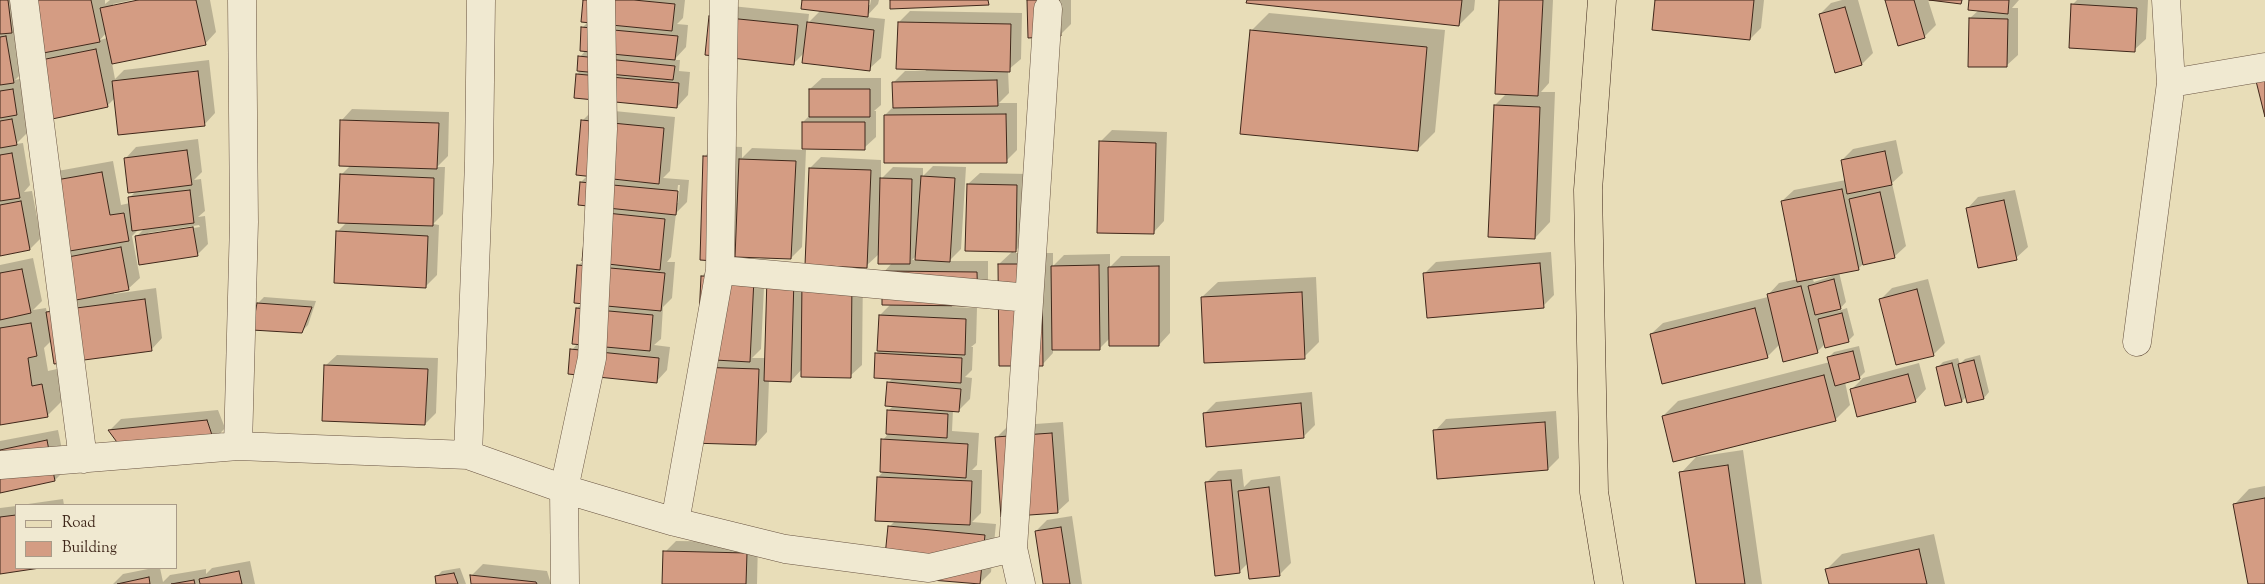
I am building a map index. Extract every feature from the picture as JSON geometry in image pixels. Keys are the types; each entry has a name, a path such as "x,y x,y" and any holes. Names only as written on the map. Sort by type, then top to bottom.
{"main road":[{"path":"1602,0 1588,190 1594,492 1608,584"}],"street":[{"path":"24,0 83,458"},
{"path":"238,446 244,222 242,0"},
{"path":"468,455 480,162 481,0"},
{"path":"564,584 564,489 592,358 603,128 601,0"},
{"path":"675,522 720,270 724,0"},
{"path":"2137,342 2171,84 2166,0"},
{"path":"1021,584 1013,548 1048,9"},
{"path":"2171,84 2265,67"},
{"path":"720,270 1029,298"},
{"path":"0,465 238,446 468,455 564,489 675,522 785,549 929,568 1013,548"}],"building":[{"path":"0,0 8,0 12,33 0,34"},
{"path":"22,0 91,0 100,42 33,55"},
{"path":"138,0 196,0 206,45 112,64 100,8"},
{"path":"583,0 634,0 675,4 672,31 581,22"},
{"path":"802,0 869,0 868,17 801,9"},
{"path":"890,0 988,0 989,5 890,9"},
{"path":"1027,0 1059,0 1061,36 1028,38"},
{"path":"1247,0 1462,0 1459,26 1246,3"},
{"path":"1499,0 1543,0 1538,96 1495,94"},
{"path":"1655,0 1754,0 1750,40 1652,30"},
{"path":"1885,0 1914,0 1925,38 1898,46"},
{"path":"1929,0 1962,0 1961,4"},
{"path":"1969,0 2009,0 2008,14 1968,10"},
{"path":"2071,4 2137,8 2135,52 2069,48"},
{"path":"1845,7 1862,65 1835,73 1819,14"},
{"path":"709,16 798,25 794,65 705,55"},
{"path":"1969,18 2008,19 2007,67 1968,67"},
{"path":"807,22 874,30 870,71 802,63"},
{"path":"898,22 1011,24 1010,72 896,69"},
{"path":"581,27 678,36 675,60 580,51"},
{"path":"1250,30 1427,47 1418,151 1240,134"},
{"path":"6,36 14,83 0,85 0,37"},
{"path":"96,49 108,107 43,121 31,62"},
{"path":"578,56 675,66 673,80 577,71"},
{"path":"198,71 205,126 118,135 112,81"},
{"path":"576,74 679,83 677,108 574,98"},
{"path":"2265,79 2265,117 2256,81"},
{"path":"997,80 998,106 893,108 892,82"},
{"path":"13,89 17,115 0,118 0,91"},
{"path":"809,89 870,89 870,117 809,117"},
{"path":"1494,105 1540,107 1535,239 1488,237"},
{"path":"1006,114 1007,163 884,163 884,115"},
{"path":"12,119 17,145 0,148 0,121"},
{"path":"340,120 439,123 437,169 339,166"},
{"path":"581,120 664,128 659,184 576,175"},
{"path":"802,122 865,122 865,150 802,149"},
{"path":"1099,141 1156,143 1154,234 1097,233"},
{"path":"187,150 192,185 128,193 124,158"},
{"path":"1885,151 1892,185 1847,194 1841,160"},
{"path":"12,153 20,198 0,201 0,155"},
{"path":"703,156 732,157 729,262 700,260"},
{"path":"739,159 796,161 791,259 735,257"},
{"path":"809,168 871,170 867,268 805,265"},
{"path":"102,172 110,215 124,213 129,241 52,254 39,183"},
{"path":"340,174 434,178 433,226 338,223"},
{"path":"921,176 955,178 950,262 915,260"},
{"path":"880,178 912,179 910,264 878,264"},
{"path":"580,182 678,191 676,215 578,205"},
{"path":"967,184 1017,185 1016,252 965,251"},
{"path":"1842,189 1859,270 1797,282 1781,201"},
{"path":"190,190 194,223 132,231 128,197"},
{"path":"1880,192 1895,258 1863,265 1849,199"},
{"path":"2004,200 2017,260 1978,268 1966,208"},
{"path":"21,201 30,250 0,256 0,205"},
{"path":"587,211 665,219 660,270 582,261"},
{"path":"193,227 198,256 139,265 135,236"},
{"path":"336,231 428,236 426,288 334,283"},
{"path":"121,247 129,290 55,304 47,261"},
{"path":"1540,263 1544,308 1427,318 1423,273"},
{"path":"998,264 1042,264 1043,366 999,366"},
{"path":"577,265 665,273 661,311 574,303"},
{"path":"1099,265 1100,350 1052,350 1051,266"},
{"path":"1159,266 1159,346 1109,346 1108,267"},
{"path":"22,269 31,313 0,320 0,273"},
{"path":"882,271 977,272 978,306 882,305"},
{"path":"701,276 754,278 750,362 697,359"},
{"path":"767,278 794,279 791,382 764,381"},
{"path":"1834,279 1841,309 1815,315 1808,286"},
{"path":"802,280 852,281 851,378 801,377"},
{"path":"1801,286 1818,353 1783,362 1767,294"},
{"path":"1917,289 1934,356 1896,365 1879,299"},
{"path":"1302,292 1305,359 1204,363 1201,297"},
{"path":"145,299 152,351 54,364 46,312"},
{"path":"257,303 312,307 302,333 252,330"},
{"path":"576,308 653,315 650,351 572,344"},
{"path":"1755,308 1768,358 1662,384 1650,334"},
{"path":"1842,313 1849,342 1825,348 1818,319"},
{"path":"879,315 966,319 965,355 877,351"},
{"path":"31,323 37,356 28,358 32,386 42,384 48,417 0,425 0,328"},
{"path":"570,349 659,358 657,383 568,374"},
{"path":"1853,351 1860,379 1835,386 1827,357"},
{"path":"875,353 962,358 961,383 874,378"},
{"path":"1974,360 1984,399 1967,403 1958,364"},
{"path":"1952,363 1962,402 1945,406 1936,367"},
{"path":"324,365 428,369 425,425 322,421"},
{"path":"694,367 759,369 756,445 691,443"},
{"path":"1908,374 1916,402 1857,417 1850,389"},
{"path":"1824,375 1836,421 1673,462 1662,416"},
{"path":"887,382 961,389 959,412 885,406"},
{"path":"1301,403 1304,438 1206,447 1203,413"},
{"path":"887,410 948,414 947,438 886,434"},
{"path":"207,420 214,441 122,449 108,430"},
{"path":"1545,422 1548,470 1437,479 1433,430"},
{"path":"1052,433 1058,513 1001,517 995,437"},
{"path":"881,439 968,444 966,478 880,472"},
{"path":"47,440 55,481 0,493 0,450"},
{"path":"1728,465 1745,584 1696,584 1679,472"},
{"path":"877,477 972,481 970,525 875,521"},
{"path":"1231,480 1240,573 1215,576 1205,482"},
{"path":"1269,487 1280,576 1249,579 1238,491"},
{"path":"2265,498 2265,584 2248,584 2233,504"},
{"path":"15,515 15,569 33,569 0,574 0,517"},
{"path":"888,526 985,535 980,584 883,576"},
{"path":"1061,527 1070,584 1043,584 1035,531"},
{"path":"1919,549 1927,584 1829,584 1825,569"},
{"path":"663,551 747,553 746,584 662,584"},
{"path":"239,571 242,584 200,584 199,579"},
{"path":"454,573 458,584 436,584 435,576"},
{"path":"470,575 536,582 537,584 471,584"},
{"path":"149,577 150,584 117,584"},
{"path":"194,580 195,584 171,584"}]}
